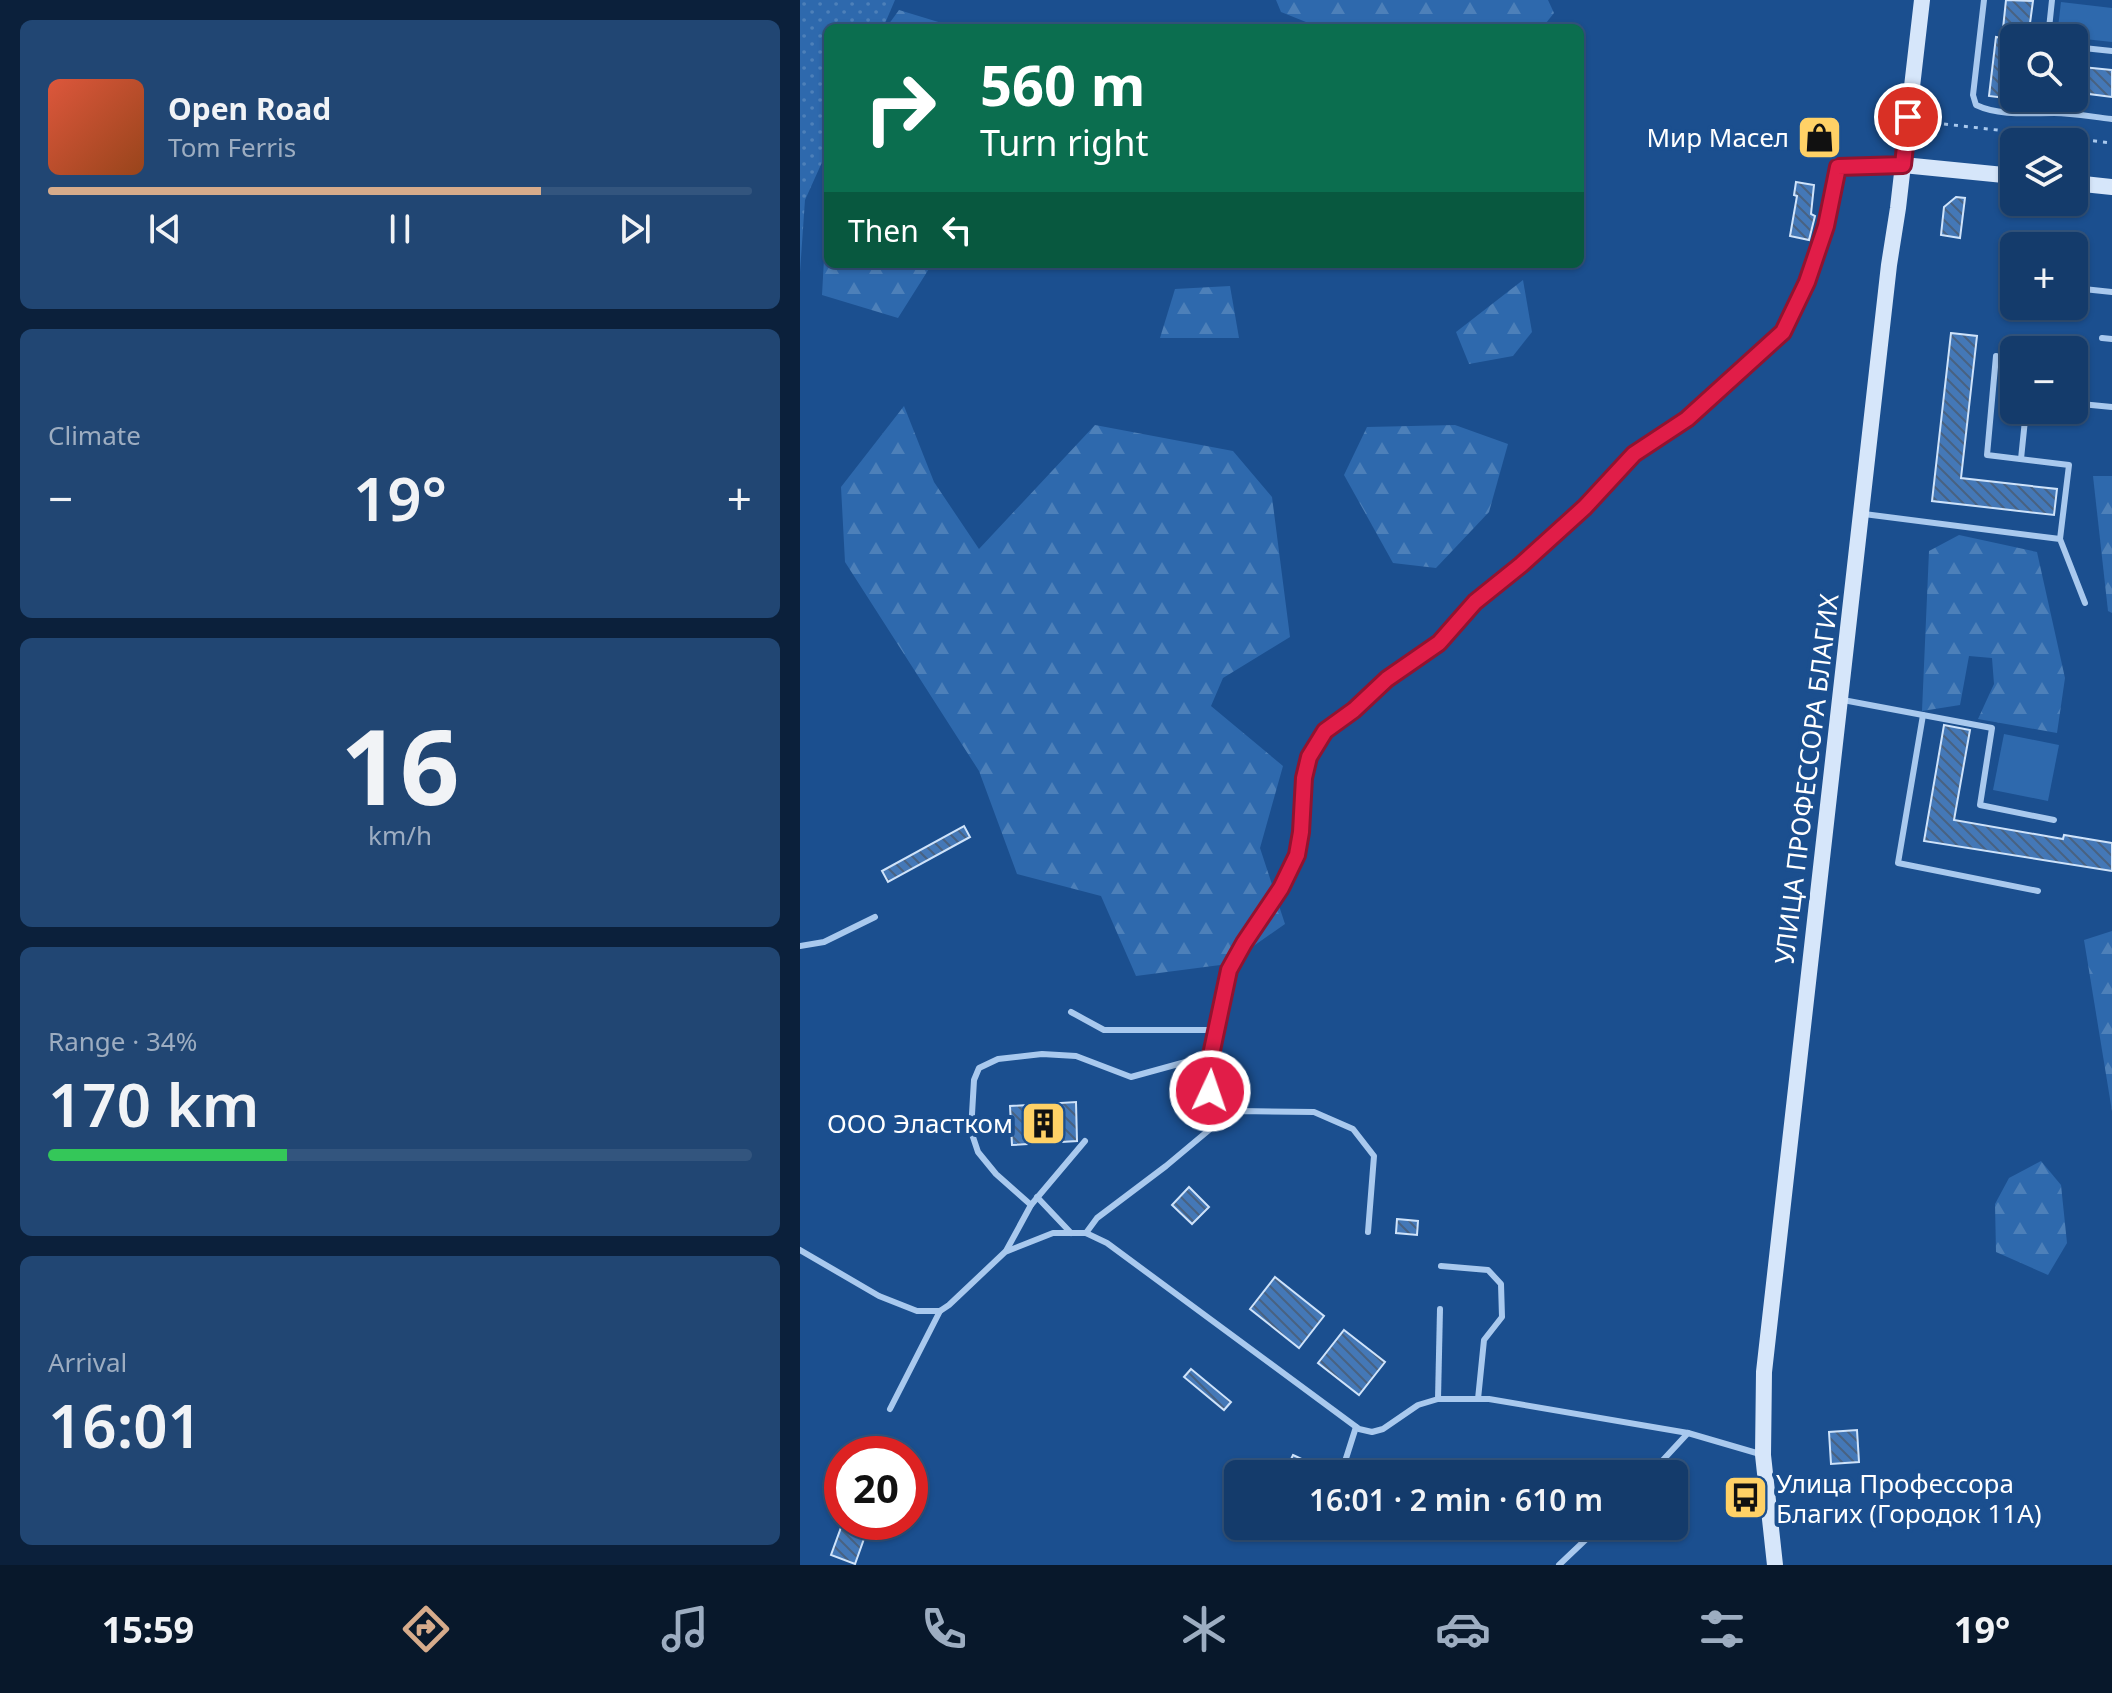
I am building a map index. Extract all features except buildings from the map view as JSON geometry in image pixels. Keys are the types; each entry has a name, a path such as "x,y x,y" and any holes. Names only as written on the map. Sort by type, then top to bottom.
{"main road":[{"name":"УЛИЦА ПРОФЕССОРА БЛАГИХ","path":"1775,1565 1763,1455 1764,1372 1860,514 1922,0"},
{"path":"1903,165 2000,175"},
{"path":"2088,184 2112,187"}],"lane":[{"path":"1984,0 1973,95 1976,105 2021,113 2112,119"},
{"path":"2049,24 2052,0"},
{"path":"2088,48 2112,51"},
{"path":"1215,1125 1210,1091 1211,1055 1229,970 1281,888 1297,855 1304,778 1309,757 1325,731 1354,710 1387,679 1439,643 1475,602 1585,507 1634,454 1687,419 1783,332 1807,282 1826,226 1838,167 1903,165"},
{"path":"2088,289 2112,292"},
{"path":"2102,338 2112,339"},
{"path":"1996,356 1987,455 2069,465 2060,539 2085,603"},
{"path":"2088,405 2112,407"},
{"path":"2021,459 2025,424"},
{"path":"1860,514 2060,539"},
{"path":"1839,700 1992,728 1980,805 2054,820"},
{"path":"1923,715 1898,863 2038,891"},
{"path":"800,946 824,942 875,917"},
{"path":"1071,1012 1104,1030 1217,1030"},
{"path":"1031,1205 996,1174 978,1152 971,1131 974,1080 979,1068 998,1059 1042,1054 1076,1056 1131,1077 1211,1055"},
{"path":"1086,1233 1097,1218 1215,1125 1238,1111 1314,1112 1353,1129 1374,1156 1368,1232"},
{"path":"800,1250 879,1296 917,1311 940,1311 955,1302 1005,1252 1031,1205 1085,1141"},
{"path":"1037,1197 1071,1233"},
{"path":"1005,1252 1053,1233 1086,1233 1107,1243 1356,1427 1372,1432 1383,1429 1418,1405 1438,1399 1478,1399 1688,1433 1763,1455"},
{"path":"1441,1266 1488,1270 1501,1284 1502,1317 1484,1340 1478,1399"},
{"path":"1438,1399 1440,1309"},
{"path":"890,1409 940,1311"},
{"path":"1345,1460 1356,1427"},
{"path":"1663,1460 1688,1433"},
{"path":"1559,1565 1585,1540"}],"path":[{"path":"1944,124 2112,143"}],"green space":[{"path":"800,0 895,0 885,24 824,24 824,158 805,200 800,272"},
{"path":"1276,0 1548,0 1554,13 1545,24 1311,24 1281,12"},
{"path":"2061,2 2112,8 2112,42 2088,39 2088,24 2058,24"},
{"path":"899,10 945,24 889,24"},
{"path":"824,259 824,268 929,268 898,318 822,295"},
{"path":"1523,280 1532,332 1513,356 1469,364 1456,332"},
{"path":"1230,286 1239,338 1160,338 1175,289"},
{"path":"904,406 934,482 979,549 1095,425 1233,451 1272,497 1290,637 1223,678 1211,706 1283,766 1260,848 1285,924 1228,964 1136,976 1101,896 1017,874 979,771 845,562 841,487"},
{"path":"1455,425 1508,444 1489,512 1436,568 1393,563 1344,475 1367,427"},
{"path":"2093,476 2112,476 2112,613 2108,611"},
{"path":"1959,535 2037,552 2065,678 2057,733 1978,719 1994,684 1992,658 1969,656 1960,705 1922,711 1929,551"},
{"path":"2004,734 2059,745 2048,801 1993,790"},
{"path":"2112,931 2112,1111 2084,940"},
{"path":"2041,1161 2061,1185 2067,1243 2048,1275 1996,1252 1995,1204 2009,1178"}],"place":[{"name":"Мир Масел","path":"1820,137"},
{"name":"ООО Эластком","path":"1044,1123"},
{"name":"Улица Профессора Благих (Городок 11А)","path":"1745,1498"}],"route":[{"path":"1210,1091 1211,1055 1229,970 1281,888 1297,855 1304,778 1309,757 1325,731 1354,710 1387,679 1439,643 1475,602 1585,507 1634,454 1687,419 1783,332 1807,282 1826,226 1838,167 1903,165 1908,117"}]}
